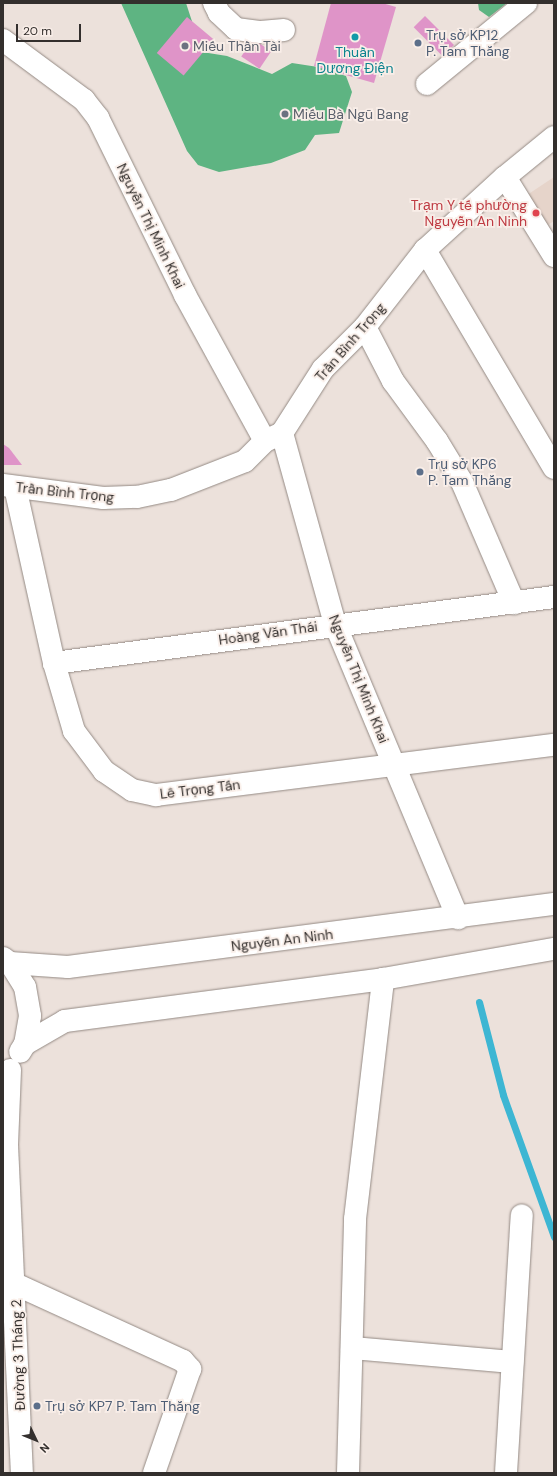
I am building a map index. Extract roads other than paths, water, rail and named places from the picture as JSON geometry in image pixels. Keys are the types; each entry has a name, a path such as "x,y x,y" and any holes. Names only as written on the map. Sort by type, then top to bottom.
{"street":[{"path":"214,3 219,13 236,29 261,32 284,30"},
{"path":"427,84 526,3"},
{"name":"Nguyễn Thị Minh Khai","path":"3,40 84,100 98,118 185,295 274,437 335,624 458,918"},
{"name":"Trần Bình Trọng","path":"9,486 103,498 137,497 171,490 218,474 245,461 274,437 323,369 365,327 425,250 505,177 554,137"},
{"path":"505,177 554,256"},
{"path":"425,250 554,468"},
{"path":"365,327 393,381 437,441 462,482 514,603"},
{"name":"Lê Trọng Tấn","path":"9,486 54,663 74,731 104,771 132,790 156,795 394,767 554,745"},
{"name":"Hoàng Văn Thái","path":"54,663 335,624 554,597"},
{"name":"Nguyễn An Ninh","path":"6,960 68,967 458,918 554,904"},
{"path":"25,1044 65,1021 384,979 554,949"},
{"path":"6,960 25,988 30,1016 25,1044 6,1073"},
{"path":"348,1473 355,1219 384,979"},
{"name":"Đường 3 Tháng 2","path":"6,1073 7,1146 15,1284 22,1473"},
{"path":"506,1473 522,1215"},
{"path":"15,1284 183,1361 190,1369 154,1473"},
{"path":"352,1348 512,1362"}],"waterway":[{"path":"479,1002 503,1095 554,1237"}],"place":[{"name":"Thuần Dương Điện","path":"355,37"},
{"name":"Trụ sở KP12 P. Tam Thắng","path":"418,43"},
{"name":"Miếu Thần Tài","path":"185,46"},
{"name":"Miếu Bà Ngũ Bang","path":"285,114"},
{"name":"Trạm Y tế phường Nguyễn An Ninh","path":"536,213"},
{"name":"Trụ sở KP6 P. Tam Thắng","path":"420,472"},
{"name":"Trụ sở KP7 P. Tam Thắng","path":"37,1406"}]}
